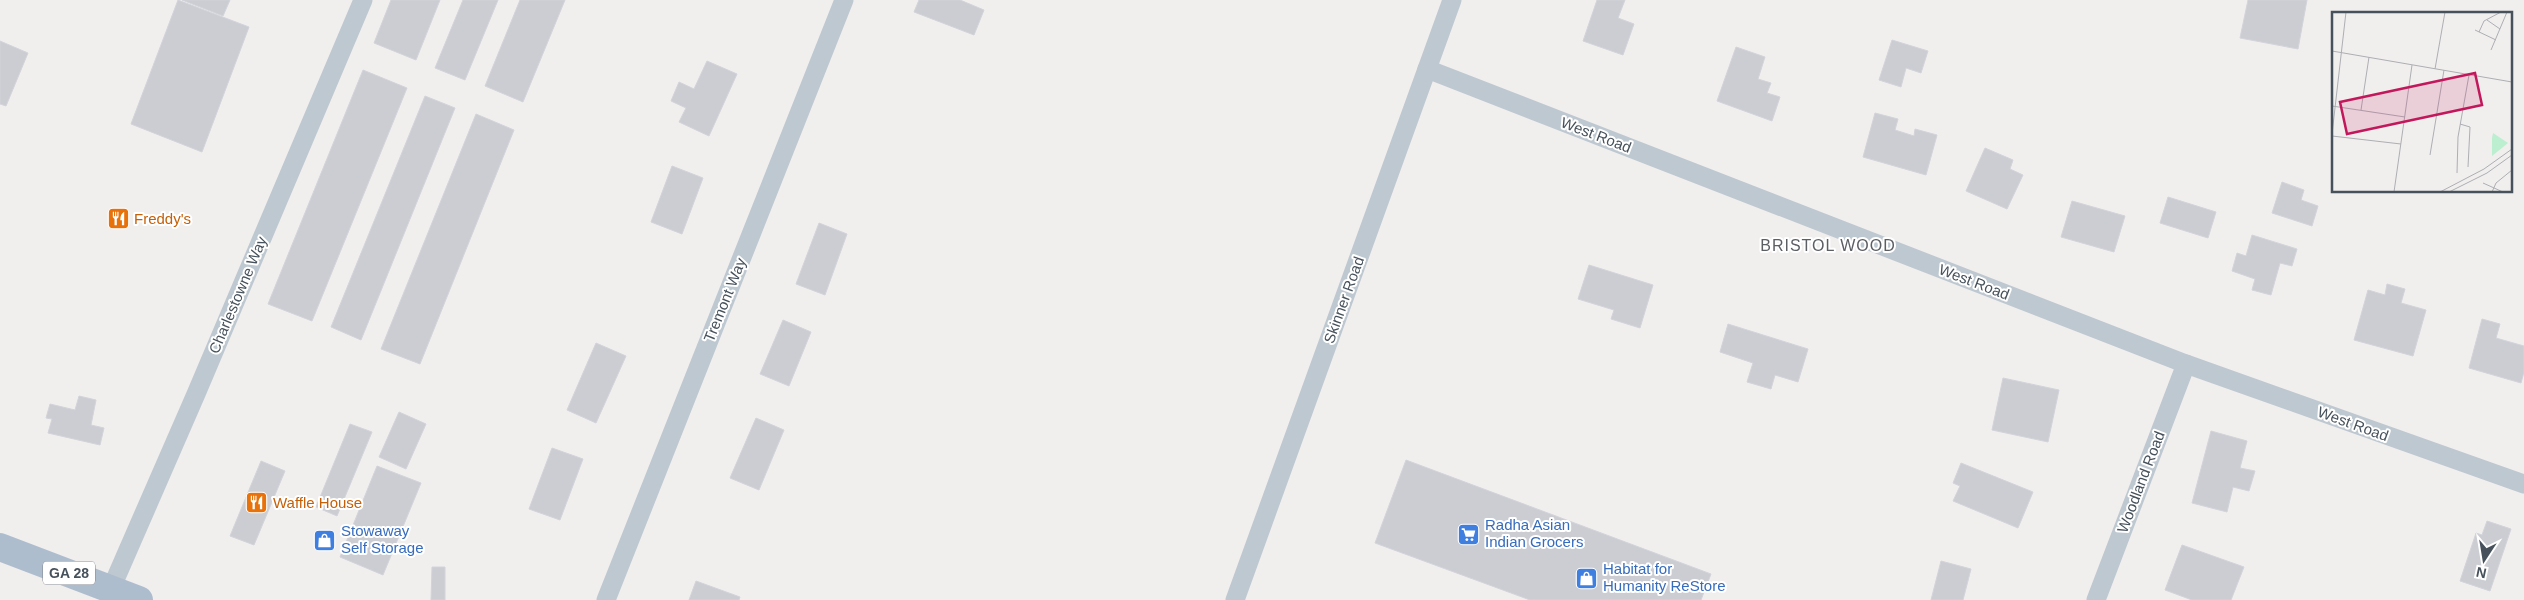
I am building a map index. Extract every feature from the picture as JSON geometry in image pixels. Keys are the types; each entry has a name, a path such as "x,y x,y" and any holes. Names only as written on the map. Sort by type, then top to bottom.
{"main road":[{"name":"GA 28","path":"0,547 139,600"}],"street":[{"name":"Charlestowne Way","path":"111,589 200,385 363,0"},
{"name":"Tremont Way","path":"606,600 844,0"},
{"name":"Skinner Road","path":"1235,600 1452,0"},
{"name":"West Road","path":"1428,69 2186,364 2524,484"},
{"name":"Woodland Road","path":"2096,600 2186,364"}],"building":[{"path":"178,0 249,27 202,152 131,124"},
{"path":"182,0 230,0 223,16"},
{"path":"391,0 440,0 416,60 374,43"},
{"path":"463,0 498,0 465,80 435,68"},
{"path":"520,0 565,0 523,102 485,86"},
{"path":"919,0 960,0 984,10 974,35 914,12"},
{"path":"1597,0 1625,0 1618,18 1634,24 1623,55 1583,41"},
{"path":"2248,0 2307,0 2298,49 2240,38"},
{"path":"1892,40 1928,51 1921,73 1906,68 1901,87 1879,80"},
{"path":"0,41 28,53 6,106 0,104"},
{"path":"1736,47 1765,57 1758,79 1771,83 1767,93 1780,97 1772,121 1717,101"},
{"path":"707,61 737,74 709,136 679,122 686,108 671,101 679,82 694,89"},
{"path":"363,70 407,88 312,321 268,304"},
{"path":"425,96 455,108 361,340 331,327"},
{"path":"1875,113 1898,119 1895,130 1914,136 1915,129 1937,135 1926,175 1863,157"},
{"path":"476,114 514,130 420,364 381,349"},
{"path":"1985,148 2013,160 2010,169 2023,175 2007,209 1966,191"},
{"path":"672,166 703,178 682,234 651,222"},
{"path":"2282,182 2304,190 2301,200 2318,206 2312,226 2272,213"},
{"path":"2168,197 2216,212 2208,238 2160,223"},
{"path":"2072,201 2125,216 2114,252 2061,237"},
{"path":"819,223 847,234 825,295 796,284"},
{"path":"2252,235 2297,249 2292,266 2280,263 2271,295 2252,290 2255,279 2232,271 2237,253 2246,256"},
{"path":"1589,265 1653,285 1640,328 1611,319 1614,310 1578,299"},
{"path":"2387,284 2405,289 2401,303 2426,310 2413,356 2354,340 2368,290 2385,295"},
{"path":"2482,319 2500,324 2496,338 2524,346 2524,372 2521,383 2469,368"},
{"path":"783,320 811,332 789,386 760,374"},
{"path":"1728,324 1808,349 1798,382 1775,375 1771,389 1747,382 1753,363 1720,352"},
{"path":"596,343 626,356 596,423 567,410"},
{"path":"2003,378 2059,390 2048,442 1992,430"},
{"path":"79,396 96,400 91,425 104,428 100,445 48,433 52,419 46,418 50,404 75,410"},
{"path":"399,412 426,424 406,469 379,457"},
{"path":"756,418 784,430 759,490 730,478"},
{"path":"350,424 372,432 337,516 316,507"},
{"path":"2211,431 2247,441 2240,468 2255,471 2249,491 2233,487 2227,512 2192,503"},
{"path":"552,448 583,459 560,520 529,509"},
{"path":"1406,460 1711,574 1701,600 1530,600 1375,543"},
{"name":"Waffle House","path":"261,461 285,471 254,545 230,536"},
{"path":"1961,463 2033,492 2018,528 1953,501 1960,486 1953,483"},
{"path":"377,466 421,483 383,575 340,557"},
{"path":"2487,521 2511,529 2490,591 2460,581 2476,533 2482,535"},
{"path":"2182,545 2244,567 2231,600 2192,600 2165,590"},
{"path":"1941,561 1971,569 1963,600 1931,600"},
{"path":"432,567 445,567 445,600 431,600"},
{"path":"696,581 740,597 739,600 689,600"}],"place":[{"name":"Freddy's","path":"118,219"},
{"name":"Waffle House","path":"257,503"},
{"name":"Radha Asian Indian Grocers","path":"1469,534"},
{"name":"Stowaway Self Storage","path":"325,540"},
{"name":"Habitat for Humanity ReStore","path":"1587,578"}],"district":[{"name":"BRISTOL WOOD","path":"1828,245"}]}
